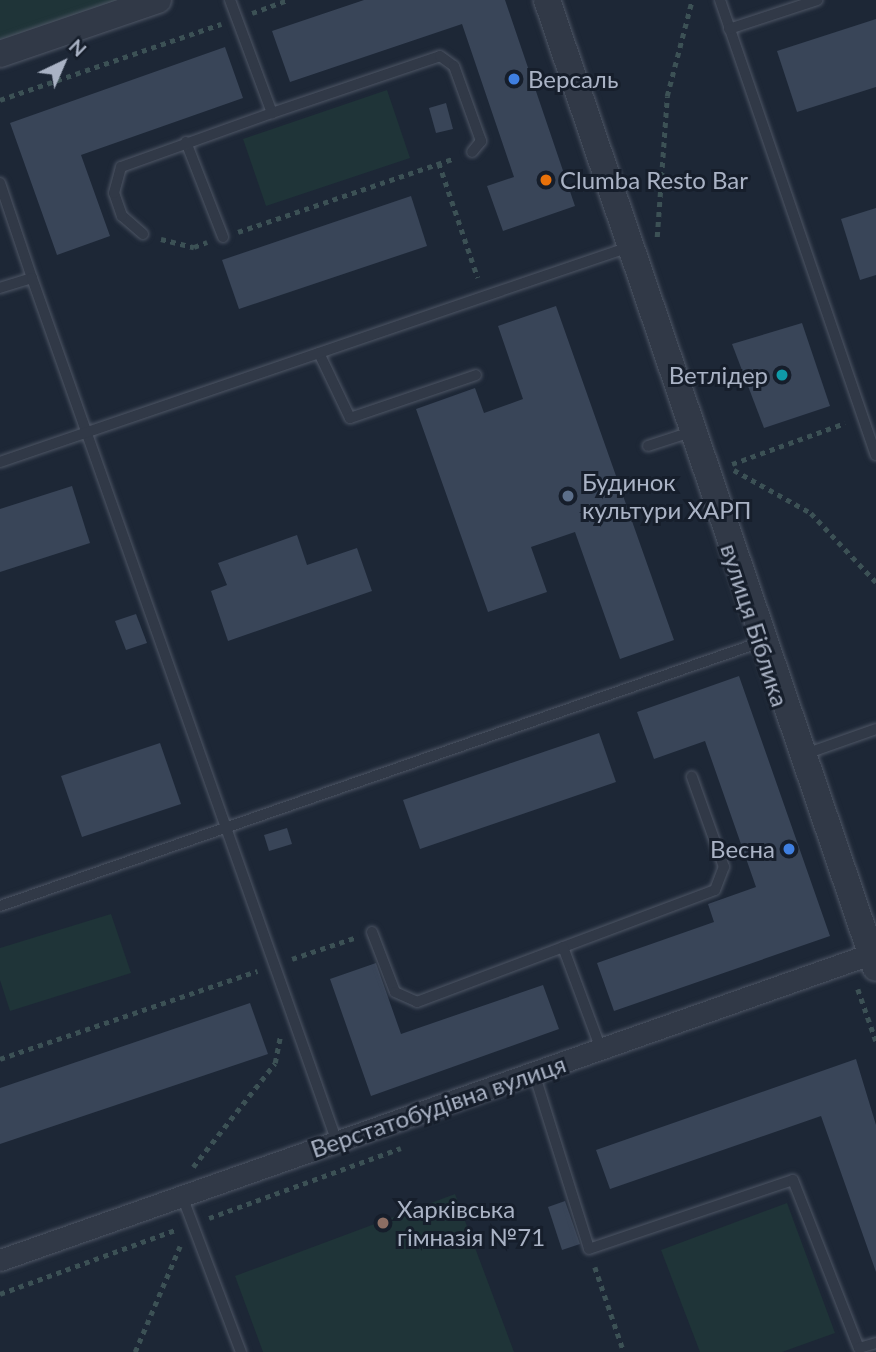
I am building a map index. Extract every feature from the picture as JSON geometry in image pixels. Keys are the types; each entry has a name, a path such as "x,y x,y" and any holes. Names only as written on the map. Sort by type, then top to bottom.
{"street":[{"path":"0,54 158,0"},
{"name":"вулиця Біблика","path":"547,0 799,756 874,958"},
{"name":"Верстатобудівна вулиця","path":"0,1260 601,1049 874,958"}],"lane":[{"path":"230,0 272,113"},
{"path":"720,0 876,454"},
{"path":"729,29 817,0"},
{"path":"143,234 122,216 115,178 129,161 440,56 454,66 481,141 472,152"},
{"path":"186,142 223,237"},
{"path":"0,183 337,1142"},
{"path":"0,462 629,247"},
{"path":"0,288 32,278"},
{"path":"319,353 350,418 476,375"},
{"path":"648,446 691,432"},
{"path":"0,906 761,642"},
{"path":"799,756 876,729"},
{"path":"372,932 395,992 409,1002 563,947 721,883 724,867 692,778"},
{"path":"563,947 601,1049"},
{"path":"534,1073 589,1249 793,1180 853,1350 876,1343"},
{"path":"182,1196 241,1352"}],"path":[{"path":"244,16 288,0"},
{"path":"629,247 656,253 667,96 692,0"},
{"path":"0,100 231,20"},
{"path":"143,234 194,247 472,152"},
{"path":"439,163 480,284"},
{"path":"863,416 727,466 811,513 876,582"},
{"path":"282,962 372,932"},
{"path":"0,1059 269,967"},
{"path":"844,990 857,986 876,1041"},
{"path":"182,1196 186,1175 275,1063 282,1024"},
{"path":"0,1294 410,1144"},
{"path":"135,1352 192,1224"},
{"path":"589,1249 624,1352"}],"green space":[{"path":"0,0 158,0 0,54"},
{"path":"387,90 410,158 266,206 243,139"},
{"path":"111,914 131,973 10,1011 0,980 0,948"},
{"path":"455,1194 514,1352 263,1352 235,1276"},
{"path":"787,1203 835,1333 782,1352 700,1352 661,1250"}],"building":[{"path":"364,0 505,0 575,206 503,231 487,186 514,177 462,24 290,82 272,31"},
{"path":"876,19 876,87 797,112 777,51"},
{"path":"225,47 243,98 81,155 110,236 57,255 10,123"},
{"path":"446,103 453,129 436,133 429,108"},
{"path":"411,196 427,246 239,309 222,260"},
{"path":"876,208 876,275 860,280 841,219"},
{"name":"Будинок культури ХАРП","path":"556,306 674,640 620,659 575,532 531,547 547,592 488,612 416,409 475,388 484,413 523,399 498,326"},
{"name":"Ветлідер","path":"802,323 830,406 764,428 732,344"},
{"path":"72,486 90,543 0,572 0,509"},
{"path":"297,535 307,565 357,548 372,591 228,641 211,591 227,585 218,563"},
{"path":"136,614 147,643 126,650 115,621"},
{"path":"739,676 830,936 614,1011 597,963 714,922 708,904 756,887 705,741 654,759 637,712"},
{"path":"599,733 616,782 420,849 403,800"},
{"path":"160,743 181,804 82,837 61,776"},
{"path":"287,828 292,844 269,851 264,835"},
{"path":"376,963 401,1034 543,985 559,1029 371,1096 330,979"},
{"path":"250,1003 268,1054 0,1144 0,1088"},
{"path":"856,1059 876,1125 876,1272 821,1116 610,1189 596,1150"},
{"path":"565,1201 580,1244 562,1250 548,1207"}],"place":[{"name":"Версаль","path":"514,79"},
{"name":"Clumba Resto Bar","path":"546,180"},
{"name":"Ветлідер","path":"782,375"},
{"name":"Будинок культури ХАРП","path":"568,496"},
{"name":"Весна","path":"789,849"},
{"name":"Харківська гімназія №71","path":"383,1223"}]}
